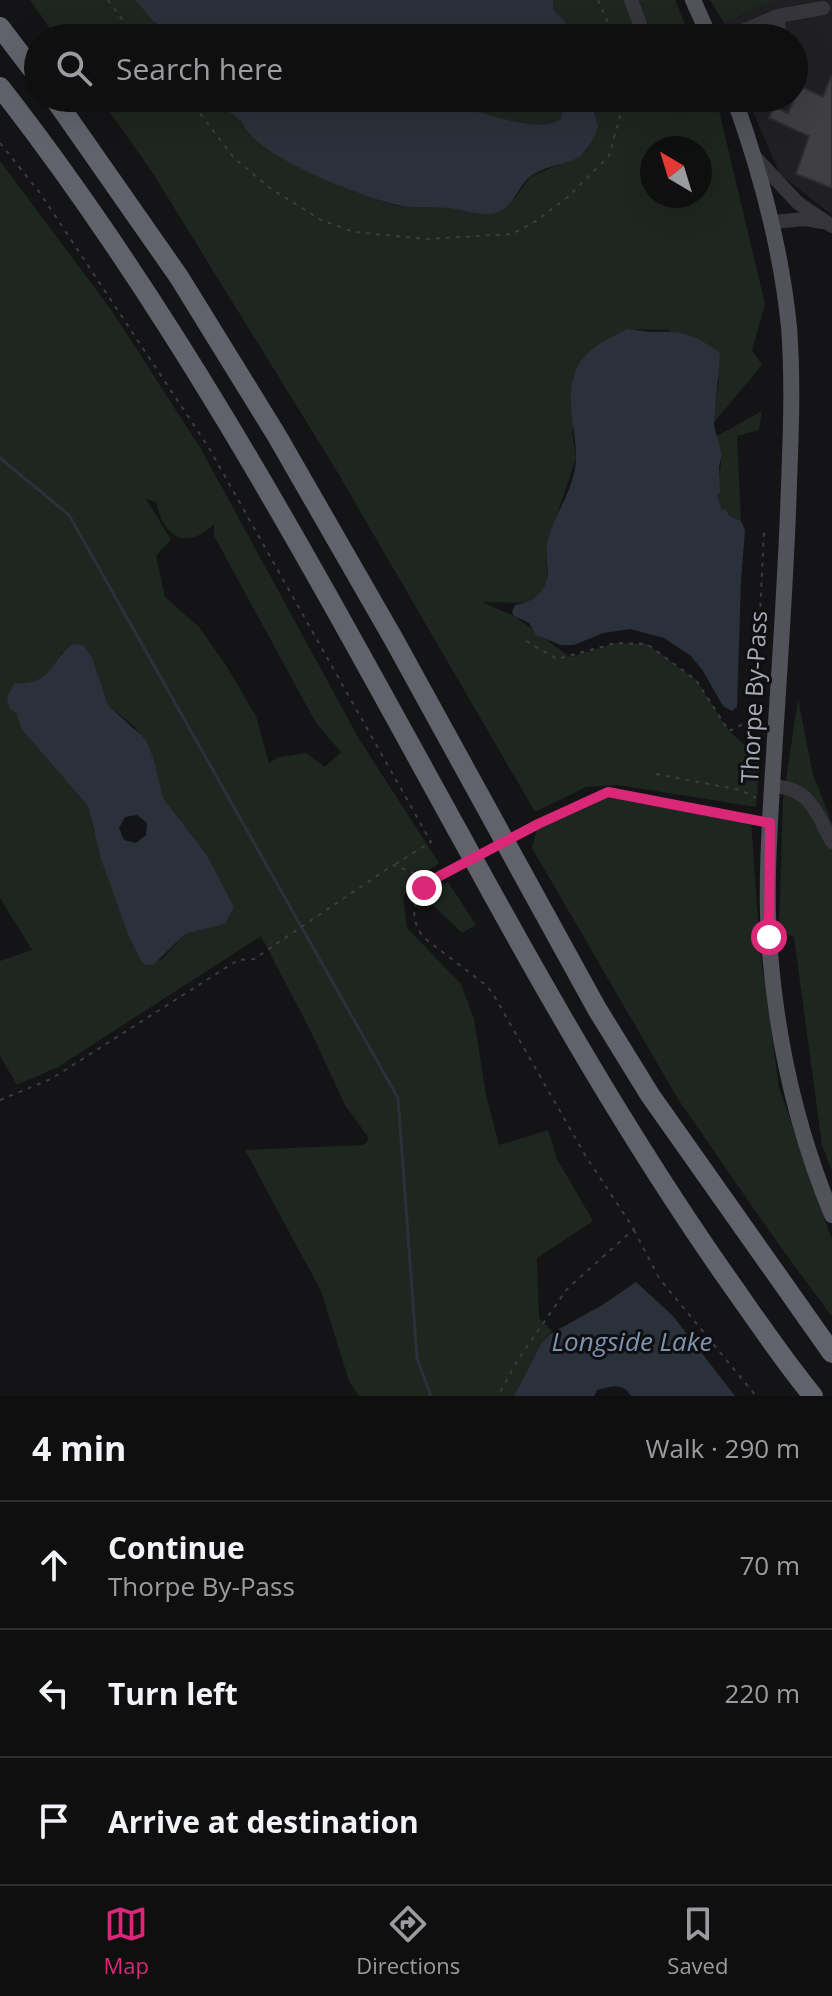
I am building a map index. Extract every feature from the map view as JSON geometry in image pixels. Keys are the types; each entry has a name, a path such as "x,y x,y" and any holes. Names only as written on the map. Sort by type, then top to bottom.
{"highway":[{"path":"0,27 24,59"},
{"path":"0,87 38,136 187,356 328,594 553,1004 674,1201 813,1396"},
{"path":"64,112 179,277 277,436 393,638 597,1009 642,1083 832,1353"}],"main road":[{"path":"693,0 704,24"},
{"name":"Thorpe By-Pass","path":"739,112 756,158 773,222 786,303 792,390 788,519 770,815 769,937 776,1001 796,1103 832,1215"}],"street":[{"path":"631,0 640,24"},
{"path":"759,24 778,16 823,8"},
{"path":"778,16 778,24"},
{"path":"756,158 798,203 829,225"},
{"path":"773,222 805,219 829,225"},
{"path":"772,786 786,787 804,795 832,842"}],"path":[{"path":"108,0 126,24"},
{"path":"598,0 609,24"},
{"path":"199,112 235,159 270,188 321,220 354,232 426,239 512,234 536,221 569,196 609,156 621,112"},
{"path":"0,143 40,193 209,448 431,842 254,959 238,960 51,1079 0,1100"},
{"path":"526,641 557,659 616,643 647,644 696,680 729,731 739,728 755,718 764,531"},
{"path":"656,774 740,790 770,815"},
{"path":"756,1396 659,1278 634,1229 585,1155 492,992 423,937 413,916 417,895 432,880 538,824 608,792 770,815"},
{"path":"393,865 432,880"},
{"path":"498,1396 519,1358 567,1289 634,1229"}],"shaded area":[{"path":"30,0 135,0 157,24 47,24"},
{"path":"553,0 675,0 685,24 562,24 553,10"},
{"path":"710,0 775,0 724,23"},
{"path":"775,0 832,0 832,215 780,174 753,112 808,112 808,24 724,23"},
{"path":"110,112 230,112 244,124 249,135 296,165 348,189 396,206 446,207 485,213 515,198 530,177 586,152 598,127 594,112 719,112 765,304 752,350 762,365 714,422 719,380 669,330 627,329 572,432 576,458 546,549 547,583 538,596 528,603 482,602 514,616 570,657 616,643 647,644 696,680 729,731 760,758 756,807 618,785 586,787 535,812 335,468 152,172"},
{"path":"477,112 562,112 561,119 551,123 525,123"},
{"path":"0,161 112,311 201,449 359,739 439,863 425,873 438,888 448,882 476,925 462,933 411,884 403,897 407,928 461,984 474,1019 486,1095 499,1145 548,1130 557,1159 593,1221 537,1258 539,1318 552,1331 541,1344 514,1396 359,1396 349,1381 321,1291 245,1150 362,1145 368,1137 345,1105 261,936 58,1067 17,1085 0,1056 0,961 32,950 0,898","holes":["146,499 156,502 165,525 178,537 195,537 214,524 214,536 316,723 341,752 325,767 306,753 279,757 269,763 256,716 227,667 199,627 165,597 156,556 171,540","62,652 93,659 108,705 135,727 163,798 207,855 234,907 225,924 185,934 160,961 94,832 88,806 22,730 16,712 32,684 48,675"]},
{"path":"762,411 759,430 737,436 741,521 722,510 717,494 722,455 715,437"},
{"path":"798,699 813,775 832,823 832,1171 822,1145 794,937 779,930 783,800"},
{"path":"608,792 751,820 760,949 779,1087 832,1240 832,1317 678,1099 532,848 538,824"}],"water":[{"path":"135,0 553,0 553,10 565,24 157,24"},
{"path":"229,112 477,112 511,121 539,124 561,119 562,112 594,112 598,127 592,141 579,156 534,174 508,206 496,213 485,214 448,208 400,206 359,193 318,177 280,157 264,147"},
{"path":"627,329 688,335 720,353 714,426 722,455 720,493 717,495 722,510 741,521 745,530 737,707 732,711 723,706 691,656 664,638 630,629 603,633 574,645 561,645 536,635 529,623 512,612 515,605 535,597 546,582 547,544 575,468 571,389 578,366 593,348"},
{"path":"73,644 83,645 93,659 108,705 146,740 163,798 207,855 234,907 225,924 185,934 153,965 141,961 128,934 101,859 88,806 22,730 16,713 10,709 7,698 14,683 27,683 43,677","holes":["137,815 147,823 146,835 136,843 124,840 119,828 125,817"]},
{"name":"Longside Lake","path":"636,1282 673,1316 735,1396 631,1396 624,1389 616,1387 597,1390 594,1396 514,1396 541,1344 550,1334"}],"building":[{"path":"831,76 832,188 796,174 809,136 769,118 772,112 808,112 808,90 823,97"}],"waterway":[{"path":"0,458 69,515 398,1098 417,1358 431,1396"}],"route":[{"path":"424,888 432,880 538,824 608,792 770,823 769,937"}]}
